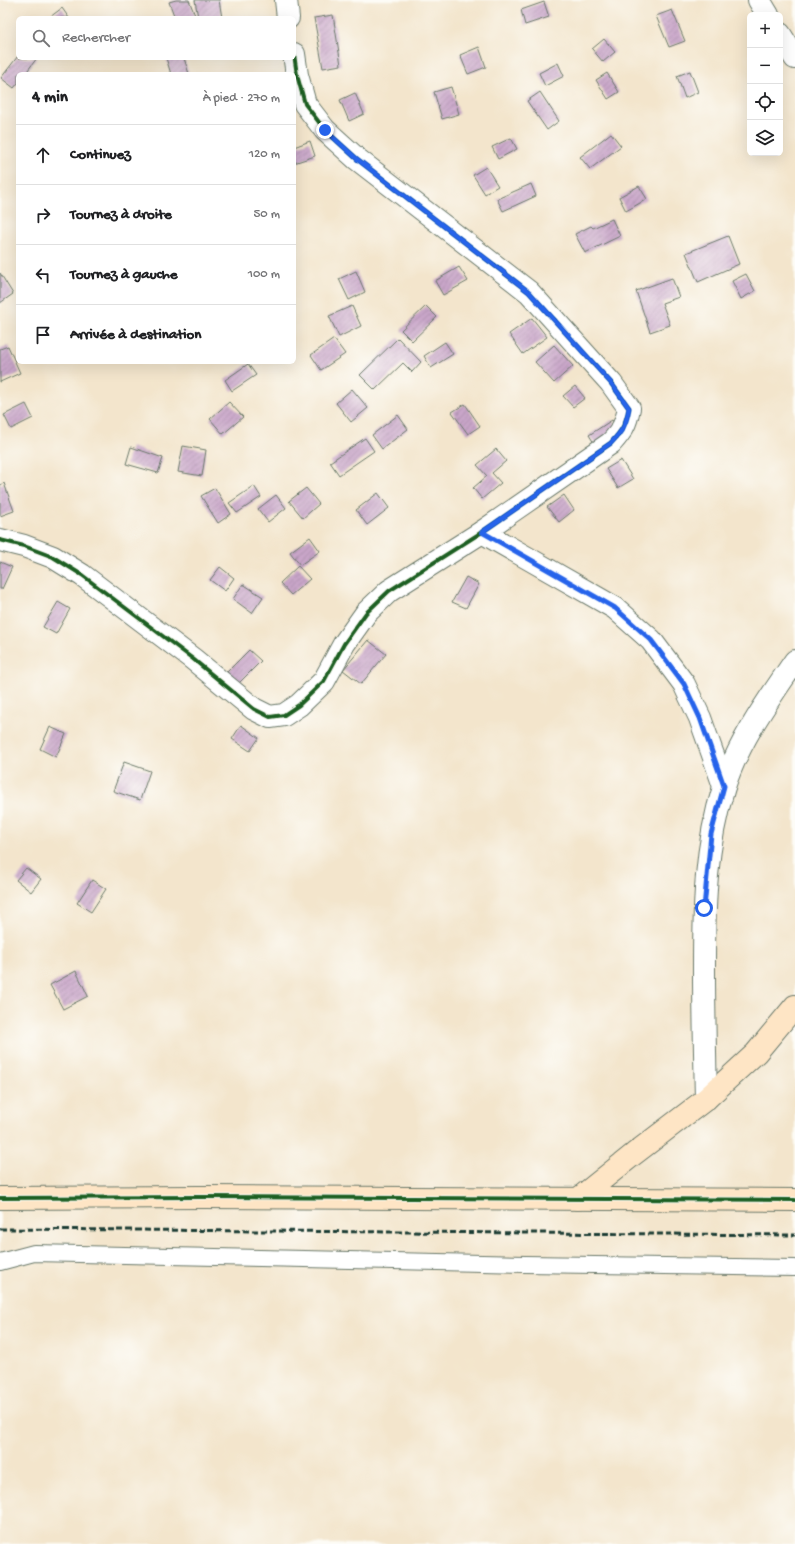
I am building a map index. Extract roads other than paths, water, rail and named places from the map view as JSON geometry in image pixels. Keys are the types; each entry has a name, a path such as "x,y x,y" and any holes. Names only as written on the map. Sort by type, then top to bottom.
{"street":[{"path":"286,0 288,16"},
{"path":"759,0 766,12"},
{"path":"783,39 795,58"},
{"path":"0,540 24,546 52,557 82,575 193,659 254,709 270,717 284,715 299,705 324,681 344,644 366,613 389,591 482,532 611,443 621,432 627,421 629,408 611,383 529,292 357,159 325,130 305,104 297,75 295,60"},
{"path":"482,532 615,608 651,640 684,684 700,718 724,786"},
{"path":"706,1099 704,908 711,834 724,786 740,749 773,693 795,661"},
{"path":"578,1199 640,1149 706,1099 756,1052 795,1006"},
{"path":"0,1198 202,1197 795,1200"}],"lane":[{"path":"0,1262 34,1253 525,1264 795,1268"}],"railway":[{"path":"0,1229 795,1235"}]}
